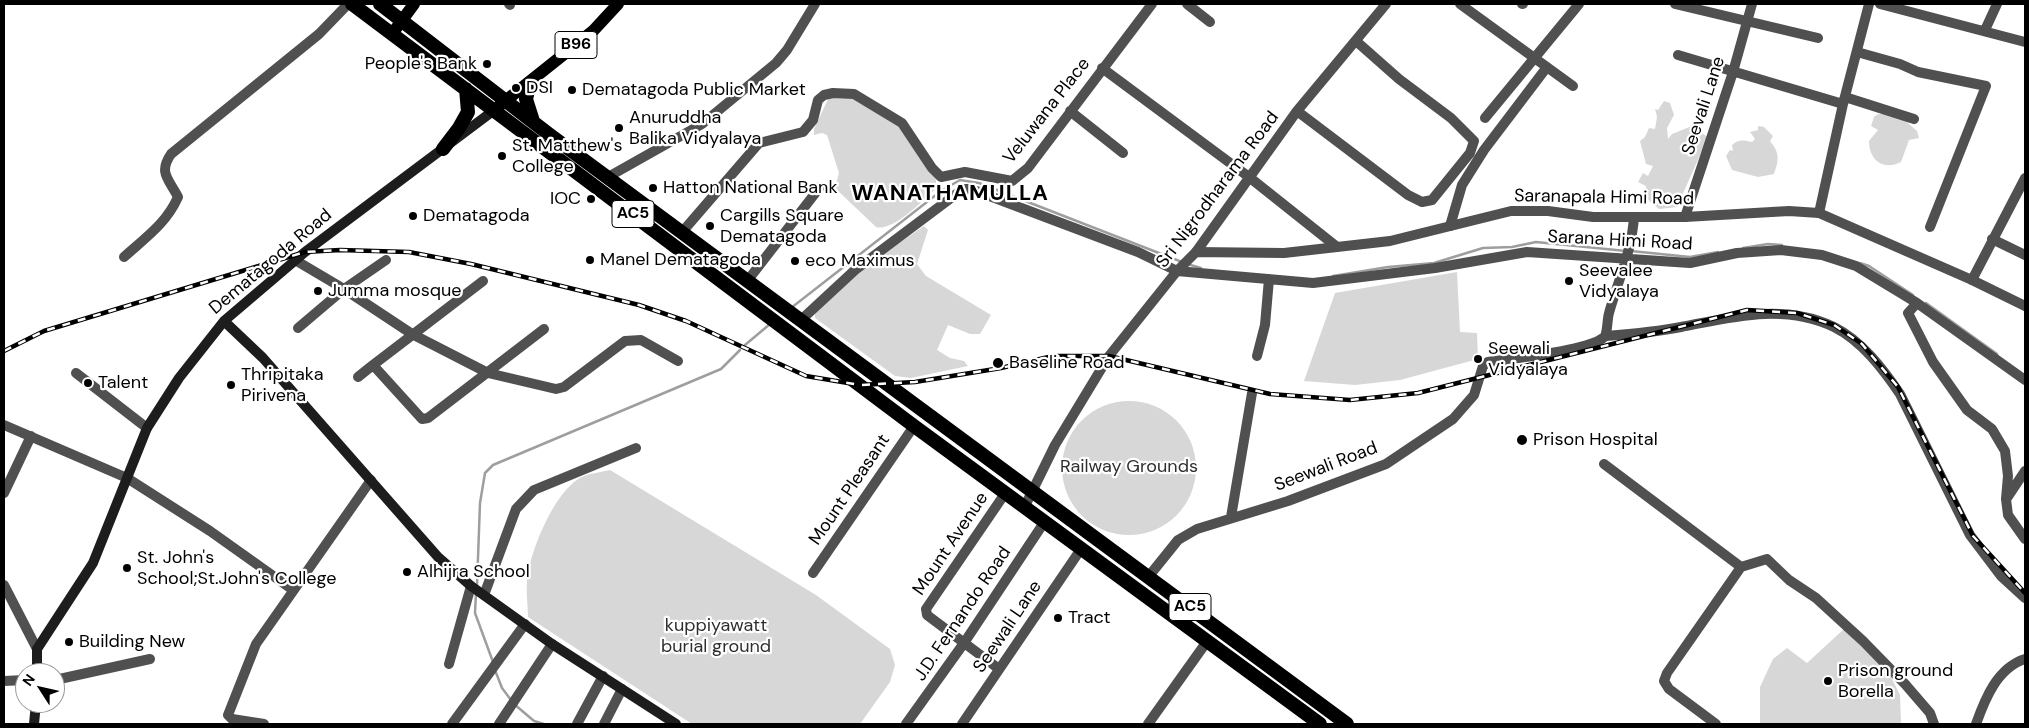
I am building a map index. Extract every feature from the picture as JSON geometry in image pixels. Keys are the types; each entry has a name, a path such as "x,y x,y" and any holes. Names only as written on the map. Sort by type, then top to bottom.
{"highway":[{"name":"AC5","path":"352,4 914,426 1320,724"},
{"name":"AC5","path":"380,4 507,100 533,122 683,231 792,314 1347,724"},
{"path":"530,83 526,99 533,122"},
{"path":"443,149 459,128 468,112 466,89"}],"main road":[{"path":"392,34 414,4"},
{"name":"B96","path":"493,110 530,83 593,31 618,4"},
{"name":"Dematagoda Road","path":"37,649 93,564 147,428 178,378 224,321 295,260 493,110"},
{"path":"224,321 262,358 438,557 477,589 552,644 676,724"},
{"path":"37,649 38,663"}],"street":[{"path":"124,257 158,228 170,214 178,197 165,174 164,164 171,154 319,34 348,4"},
{"path":"608,177 702,124 776,63 787,50 815,4"},
{"name":"Veluwana Place","path":"683,231 759,143 803,132 808,128 818,100 824,94 854,94 894,116 902,122 932,168 941,177 965,172 1012,181 1028,168 1152,4"},
{"path":"1187,4 1210,22"},
{"name":"Sri Nigrodharama Road","path":"1025,506 1055,445 1109,356 1194,253 1297,112 1386,4"},
{"path":"1460,4 1573,86"},
{"path":"1485,118 1579,4"},
{"path":"1675,4 1818,38"},
{"name":"Seevali Lane","path":"1685,217 1733,72 1752,4"},
{"path":"1819,213 1844,101 1870,4"},
{"path":"1880,4 1986,30 2025,42"},
{"path":"1986,30 1997,4"},
{"path":"1297,112 1408,195 1422,202 1432,200 1437,194 1470,153 1474,141 1452,118 1398,79 1356,41"},
{"path":"1857,52 1900,64 1918,72 1986,86 1930,227"},
{"path":"1678,55 1733,72 1914,119"},
{"path":"1450,226 1462,186 1484,150 1547,67"},
{"path":"1102,68 1249,176 1338,247"},
{"path":"1070,111 1123,153"},
{"path":"1972,280 1992,239 2021,198 2025,178"},
{"path":"748,280 820,187"},
{"path":"792,314 855,270 963,189 972,189 1179,269"},
{"name":"Saranapala Himi Road","path":"1194,253 1284,253 1390,241 1511,211 1548,211 1593,217 1685,217 1789,210 1819,213 1972,280 2025,306"},
{"path":"1634,217 1627,254 1608,316 1606,336 1640,334 1747,313 1790,314 1834,328 1868,353 1885,373 1904,402 1970,535 2001,576 2025,598"},
{"path":"1992,239 2025,255"},
{"name":"Sarana Himi Road","path":"1179,269 1313,282 1435,268 1527,252 1627,254 1690,263 1738,253 1763,251 1781,250 1822,255 1856,266 1917,303 2025,380"},
{"path":"295,260 344,289 412,334 488,373 556,390 564,388 625,341 641,340 678,361"},
{"path":"298,328 344,289 386,260"},
{"path":"1257,356 1265,325 1269,279"},
{"path":"358,377 483,280"},
{"path":"1917,303 1908,313 1933,362 1967,410 1992,429 2005,451 2008,476 2006,499 2008,515 2025,539"},
{"path":"373,365 422,419 428,418 544,329"},
{"name":"Seewali Road","path":"1149,576 1178,540 1197,529 1288,501 1386,464 1453,419 1474,396 1483,366 1488,362 1538,355 1593,343 1606,336"},
{"path":"76,373 147,428"},
{"path":"1231,517 1252,393"},
{"path":"4,425 127,478 210,530 293,590"},
{"name":"Mount Pleasant","path":"813,574 914,426"},
{"path":"4,493 31,436"},
{"path":"449,664 477,589 516,509 534,490 636,448"},
{"path":"1604,464 1741,567"},
{"path":"2006,499 2025,471"},
{"path":"264,724 232,719 228,715 256,644 371,480"},
{"name":"Mount Avenue","path":"999,669 927,615 926,610 1006,492"},
{"name":"J.D. Fernando Road","path":"906,724 964,644 1045,521"},
{"name":"Seewali Lane","path":"962,724 1081,549"},
{"path":"1716,724 1669,688 1664,681 1667,673 1741,567 1767,558 1789,580 1816,598 1905,684 1930,713 1934,724"},
{"path":"4,584 37,649"},
{"path":"452,724 525,624"},
{"path":"1148,724 1208,640"},
{"path":"499,724 552,644"},
{"path":"65,678 150,659"},
{"path":"1976,724 1996,679 2017,662 2025,660"},
{"path":"577,724 603,676"},
{"path":"604,724 622,688"}],"green space":[{"path":"829,97 856,98 902,126 936,180 936,189 908,214 891,225 876,227 835,188 839,173 827,135 822,133 814,135 814,129"},
{"path":"1664,101 1670,103 1674,115 1667,128 1668,139 1672,134 1692,126 1701,129 1701,133 1708,137 1677,207 1659,209 1646,198 1646,186 1638,182 1643,173 1648,176 1653,166 1646,164 1640,141 1645,137 1649,128 1655,129 1657,117 1655,109 1658,110"},
{"path":"1878,114 1898,114 1917,131 1919,138 1909,140 1901,162 1888,165 1883,164 1878,162 1871,154 1869,141 1878,130 1871,126 1874,117"},
{"path":"1758,126 1764,127 1773,136 1770,141 1776,149 1778,157 1774,174 1758,177 1732,170 1726,156 1730,150 1733,151 1732,145 1741,140 1752,142 1755,139 1750,132 1758,130"},
{"path":"924,226 928,230 917,264 926,276 991,315 980,334 970,334 948,325 937,350 950,358 964,361 968,366 911,378 895,376 815,318 815,312 826,299 852,276"},
{"path":"1457,272 1460,332 1477,333 1478,359 1400,380 1355,385 1304,381 1335,293"},
{"name":"Railway Grounds","path":"1129,401 1155,406 1166,412 1176,421 1185,431 1191,442 1196,468 1191,494 1185,505 1176,515 1166,524 1155,530 1129,535 1103,530 1092,524 1082,515 1073,505 1067,494 1062,468 1067,442 1073,431 1082,421 1092,412 1103,406"},
{"name":"kuppiyawatt burial ground","path":"610,470 816,595 890,649 895,665 890,682 860,724 692,724 528,617 527,586 529,570 545,523 563,494 573,483 584,476"},
{"name":"Prison ground Borella","path":"1844,629 1890,675 1900,695 1901,724 1760,724 1760,687 1773,659 1787,648 1807,663"}],"waterway":[{"path":"791,308 941,191 960,180 979,183 1182,262"},
{"path":"1333,276 1388,267 1434,263 1483,248 1512,247 1536,242 1626,251"},
{"path":"1743,248 1768,244 1782,245"},
{"path":"1631,251 1690,257 1718,252"},
{"path":"1860,263 1869,266 1913,295"},
{"path":"1187,264 1201,268"},
{"path":"1926,303 1997,354"},
{"path":"745,345 770,324"},
{"path":"477,585 480,503 485,473 493,465 721,369 740,350"},
{"path":"476,593 475,613 493,662"},
{"path":"495,670 502,688 511,700"},
{"path":"514,704 534,721 544,724"}],"railway":[{"path":"4,351 44,331 305,252 340,250 409,252 471,264 639,305 686,321 806,376 860,385 915,382 1001,368 1053,356 1109,356 1270,394 1350,400 1418,393 1747,310 1797,313 1834,325 1862,344 1898,387 1973,536 2025,593"}],"place":[{"name":"People's Bank","path":"487,64"},
{"name":"DSI","path":"516,88"},
{"name":"Dematagoda Public Market","path":"572,90"},
{"name":"Anuruddha Balika Vidyalaya","path":"619,128"},
{"name":"St. Matthew's College","path":"502,156"},
{"name":"Hatton National Bank","path":"653,188"},
{"name":"IOC","path":"591,199"},
{"name":"Dematagoda","path":"413,216"},
{"name":"Cargills Square Dematagoda","path":"710,226"},
{"name":"Manel Dematagoda","path":"590,260"},
{"name":"eco Maximus","path":"795,261"},
{"name":"Seevalee Vidyalaya","path":"1569,281"},
{"name":"Jumma mosque","path":"318,291"},
{"name":"Seewali Vidyalaya","path":"1478,359"},
{"name":"Baseline Road","path":"998,363"},
{"name":"Talent","path":"88,383"},
{"name":"Thripitaka Pirivena","path":"231,385"},
{"name":"Prison Hospital","path":"1522,440"},
{"name":"St. John's School;St.John's College","path":"127,568"},
{"name":"Alhijra School","path":"407,572"},
{"name":"Tract","path":"1058,618"},
{"name":"Building New","path":"69,642"},
{"name":"Prison ground Borella","path":"1828,681"}],"district":[{"name":"WANATHAMULLA","path":"950,194"}]}
